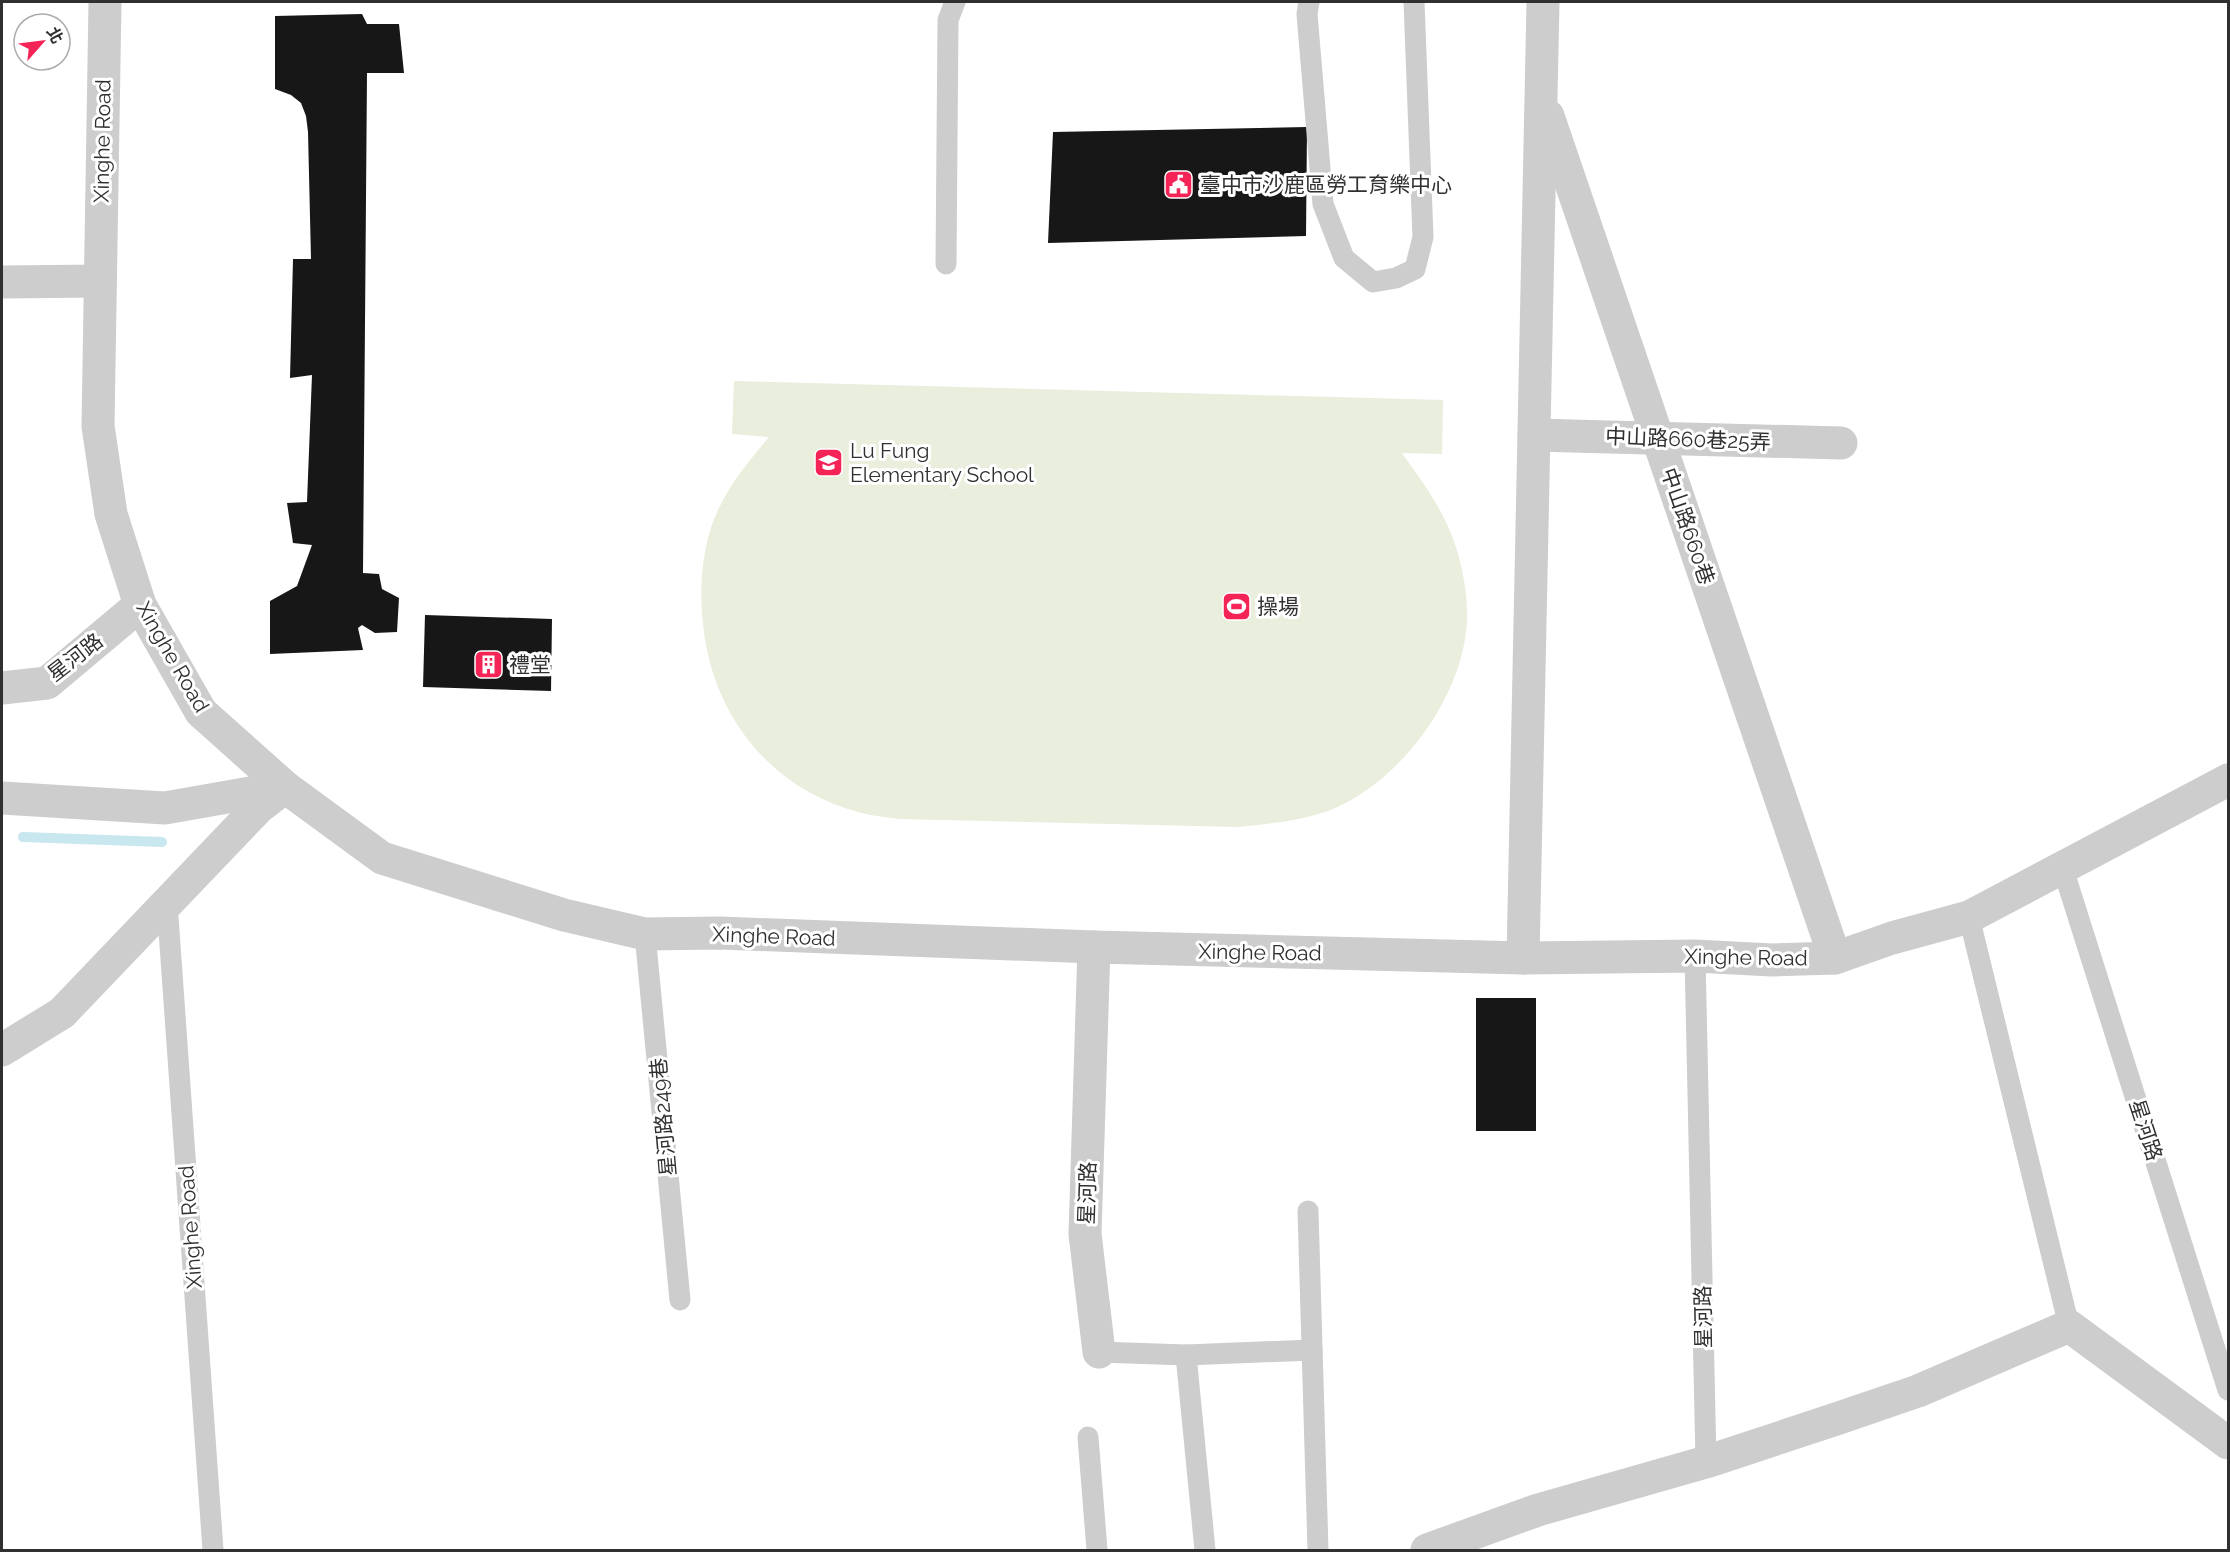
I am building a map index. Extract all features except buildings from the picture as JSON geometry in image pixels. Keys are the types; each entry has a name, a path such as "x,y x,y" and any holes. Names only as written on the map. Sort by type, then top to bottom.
{"street":[{"name":"Xinghe Road","path":"105,2 98,426 111,514 140,605 201,712 285,787 382,858 564,915 645,934 720,933 1094,947 1523,958 1695,956 1772,960 1835,958 1892,938 1970,918 2229,780"},
{"name":"中山路660巷","path":"1523,958 1543,2"},
{"name":"中山路660巷","path":"1541,95 1835,958"},
{"path":"2,282 100,281"},
{"name":"中山路660巷25弄","path":"1534,435 1841,443"},
{"name":"星河路","path":"2,688 47,682 140,605"},
{"path":"2,798 165,808 285,787"},
{"path":"2,1050 62,1012 258,808 285,787"},
{"name":"星河路","path":"1094,947 1085,1234 1099,1352"},
{"path":"1427,1551 1538,1510 1706,1462 1918,1391 2069,1326 2229,1443"}],"lane":[{"path":"946,264 948,20 955,2"},
{"path":"1306,6 1323,204 1344,258 1373,282 1396,279 1415,269 1423,237 1414,2"},
{"name":"星河路","path":"2063,869 2229,1390"},
{"name":"Xinghe Road","path":"167,903 213,1551"},
{"path":"1970,918 2069,1326"},
{"name":"星河路249巷","path":"645,934 680,1300"},
{"name":"星河路","path":"1695,956 1706,1462"},
{"path":"1308,1211 1318,1551"},
{"name":"星河路","path":"1099,1352 1186,1355 1312,1350"},
{"path":"1186,1355 1205,1551"},
{"path":"1088,1437 1097,1551"}],"green space":[{"path":"734,381 1443,400 1442,454 1402,453 1440,510 1454,541 1460,563 1465,586 1467,620 1463,649 1454,679 1423,734 1379,781 1354,798 1328,811 1295,820 1238,827 899,819 863,813 826,801 798,785 772,766 750,743 718,688 709,657 701,595 703,564 709,535 713,521 730,489 769,437 732,434"}],"waterway":[{"path":"23,837 162,842"}],"place":[{"name":"臺中市沙鹿區勞工育樂中心","path":"1179,184"},
{"name":"Lu Fung Elementary School","path":"829,462"},
{"name":"操場","path":"1236,606"},
{"name":"禮堂","path":"488,664"}]}
